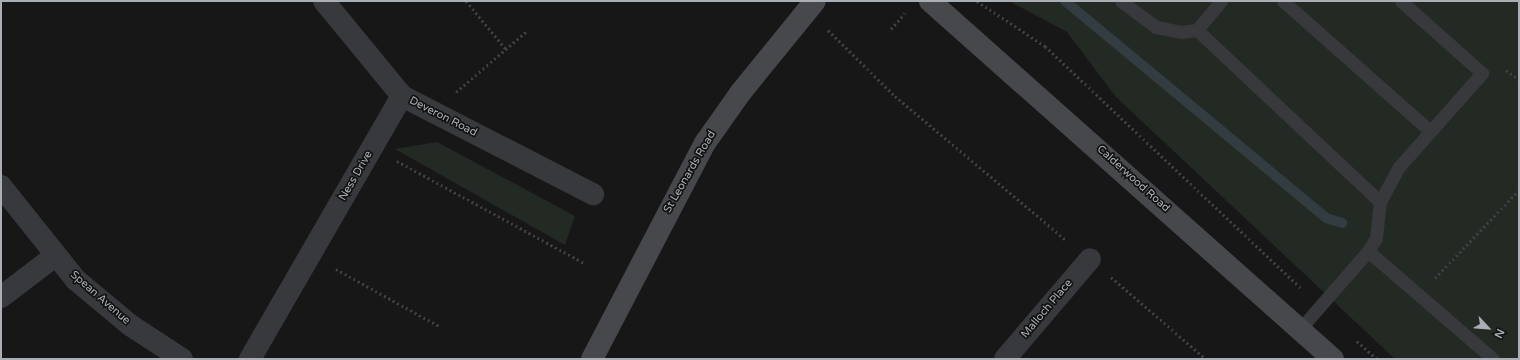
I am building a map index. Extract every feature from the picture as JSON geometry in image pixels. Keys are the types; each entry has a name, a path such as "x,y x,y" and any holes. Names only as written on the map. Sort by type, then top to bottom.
{"street":[{"name":"Deveron Road","path":"324,1 402,96 593,194"},
{"name":"St Leonards Road","path":"592,359 705,143 740,92 814,1"},
{"name":"Calderwood Road","path":"930,1 1333,359"},
{"name":"Ness Drive","path":"250,359 402,96"},
{"name":"Spean Avenue","path":"1,186 55,256 76,280 130,325 182,359"},
{"path":"1,297 55,256"},
{"name":"Malloch Place","path":"1005,359 1090,259"}],"lane":[{"path":"1121,1 1156,27 1169,31 1196,30 1380,202"},
{"path":"1196,30 1221,1"},
{"path":"1283,1 1429,130"},
{"path":"1300,329 1368,251 1376,238 1380,202 1398,168 1429,130 1482,73 1401,1"},
{"path":"1368,251 1420,294 1493,359"}],"path":[{"path":"466,1 506,49"},
{"path":"977,1 1044,46 1320,307"},
{"path":"432,112 527,31"},
{"path":"850,52 895,96 1090,259 1206,359"},
{"path":"373,146 584,263"},
{"path":"1420,294 1519,190"},
{"path":"310,255 439,326"},
{"path":"1356,339 1377,359"}],"shaded area":[{"path":"1009,1 1519,1 1519,359 1395,359 1116,97 1067,32"},
{"path":"437,142 575,216 565,245 395,149"}],"waterway":[{"path":"1065,1 1326,218 1342,223"}]}
